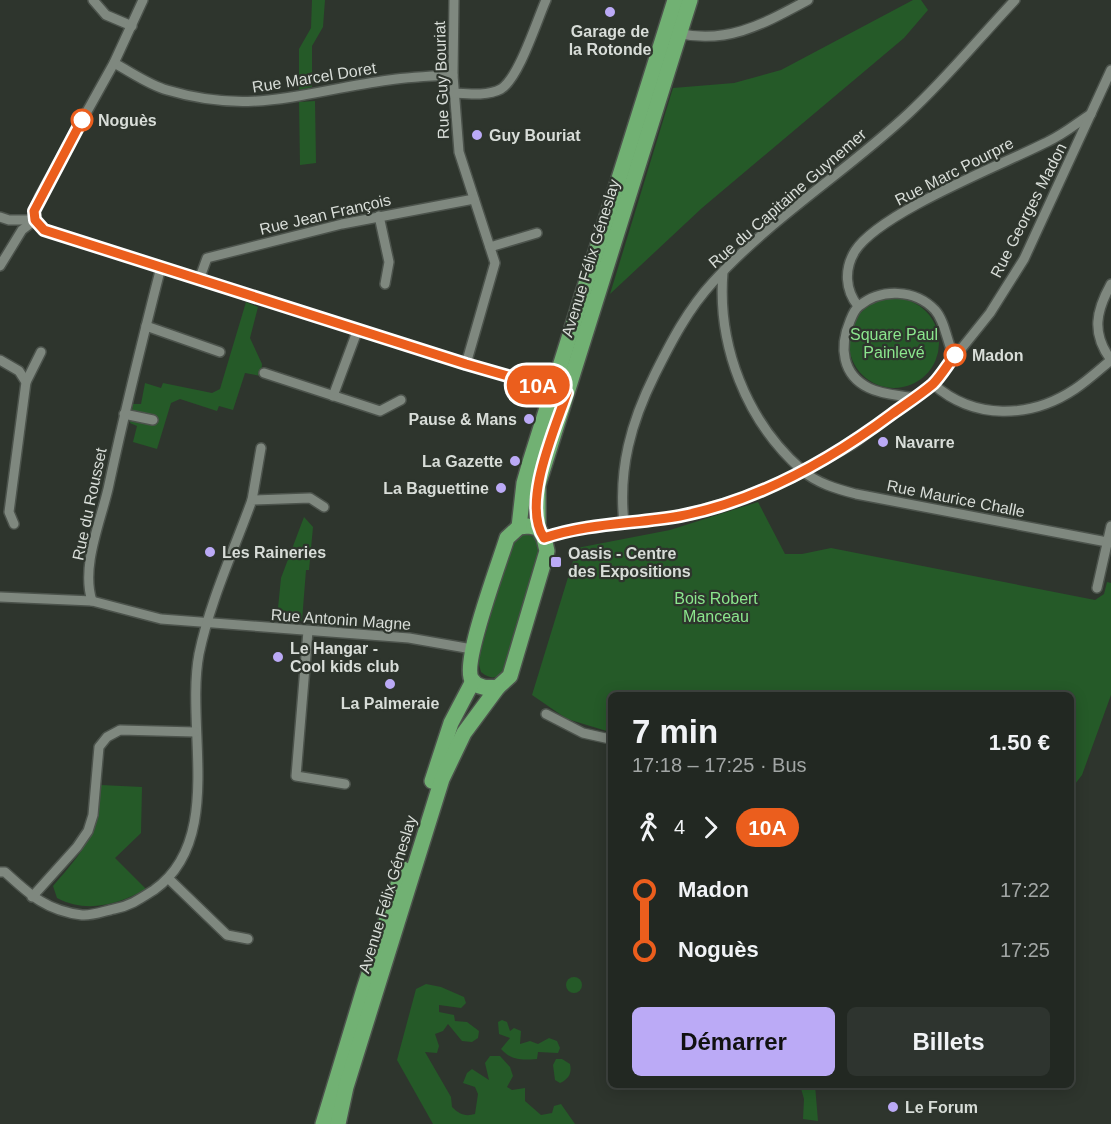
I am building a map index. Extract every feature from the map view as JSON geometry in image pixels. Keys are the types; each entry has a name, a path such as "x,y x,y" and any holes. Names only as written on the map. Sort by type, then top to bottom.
{"main road":[{"name":"Avenue Félix Géneslay","path":"519,527 524,483 560,391 672,32 675,0"},
{"name":"Avenue Félix Géneslay","path":"672,32 690,0"},
{"name":"Avenue Félix Géneslay","path":"338,1124 346,1087 442,779 464,733 498,687 510,676 524,632 547,551 541,533 538,485 560,391"},
{"path":"498,687 480,686 473,681 468,666 472,649 507,538 519,527 541,533"},
{"name":"Avenue Félix Géneslay","path":"323,1124 363,989 446,735 473,681"}],"street":[{"path":"93,0 106,15 132,26"},
{"path":"143,0 114,63 40,196 34,211 35,220 44,230 466,364 560,391"},
{"name":"Rue Guy Bouriat","path":"453,0 453,75 459,152 495,263 466,364"},
{"path":"454,93 480,94 501,89 513,77 546,0"},
{"path":"672,32 700,38 754,28 808,0"},
{"name":"Rue du Capitaine Guynemer","path":"624,523 622,474 628,441 640,403 676,331 704,292 744,251 910,112 1015,0"},
{"name":"Rue Marcel Doret","path":"114,63 165,90 208,100 253,103 304,97 389,80 453,75"},
{"name":"Rue Georges Madon","path":"933,384 990,313 1024,259 1111,69"},
{"name":"Rue Marc Pourpre","path":"858,306 848,288 850,263 856,249 873,234 893,219 936,195 1051,140 1092,113"},
{"name":"Rue Jean François","path":"199,280 207,258 379,216 474,199"},
{"path":"379,216 389,262 385,284"},
{"path":"0,217 9,220 35,220"},
{"path":"0,266 22,230 35,220"},
{"path":"490,247 537,233"},
{"name":"Rue du Rousset","path":"92,601 89,592 91,561 124,414 161,267"},
{"path":"723,272 722,321 735,372 764,426 803,472"},
{"path":"541,533 680,516 737,500 803,472 853,444 933,384 947,396 965,405 989,412 1014,412 1046,405 1074,390 1111,360 1098,332 1098,308 1111,284"},
{"path":"914,398 870,389 852,375 844,361 843,346 845,333 858,306 888,292 921,299 935,310 942,320 954,357"},
{"path":"146,326 220,352"},
{"path":"333,396 358,329"},
{"path":"14,524 9,512 26,382 41,352"},
{"path":"0,360 19,371 26,382"},
{"path":"264,373 380,411 401,400"},
{"path":"124,414 153,420"},
{"path":"0,872 5,872 40,903 84,916 131,905 169,879 190,843 197,810 195,686 207,623 252,500 261,448"},
{"name":"Rue Maurice Challe","path":"803,472 828,486 856,494 1107,542"},
{"path":"252,500 310,498 324,507"},
{"path":"1097,588 1111,526"},
{"name":"Rue Antonin Magne","path":"0,597 92,601 161,619 409,638 472,649"},
{"path":"308,631 296,776 345,784"},
{"path":"546,714 583,733 608,739"},
{"path":"32,897 77,847 88,831 93,815 99,747 107,737 120,730 195,732"},
{"path":"169,879 227,935 248,939"}],"green space":[{"path":"312,0 325,0 323,27 312,46 312,87 299,90 299,49 311,28"},
{"path":"913,0 921,0 928,10 904,38 702,208 610,294 673,88 734,83 781,70"},
{"path":"315,101 316,163 300,165 299,102"},
{"name":"Square Paul Painlevé","path":"894,298 911,301 926,311 936,326 939,343 936,360 926,375 911,385 894,388 877,385 862,375 852,360 849,343 852,326 862,311 877,301"},
{"path":"246,302 258,307 250,338 262,364 261,376 245,373 233,410 219,406 217,411 180,399 171,403 157,449 133,442 137,426 130,423 133,404 141,404 145,383 161,388 163,383 212,393 220,389"},
{"name":"Bois Robert Manceau","path":"758,502 785,554 802,554 831,548 1095,600 1104,594 1107,582 1111,583 1111,695 1082,775 1074,785 1074,692 608,692 608,731 567,719 532,695 577,548 670,530"},
{"path":"304,517 313,527 309,570 306,570 302,621 277,618 281,578"},
{"path":"524,533 536,538 540,551 506,670 497,677 491,677 481,672 478,661 511,542"},
{"path":"101,785 142,787 141,833 115,858 146,889 125,899 103,905 68,903 57,898 53,886 88,841 96,817"},
{"path":"574,977 582,985 574,993 566,985"},
{"path":"426,984 441,987 464,997 466,1003 461,1008 439,1005 439,1012 454,1015 455,1021 467,1022 479,1031 478,1038 472,1042 462,1041 448,1024 443,1031 435,1034 439,1046 437,1053 425,1052 451,1097 452,1107 465,1115 475,1114 478,1094 475,1087 463,1083 467,1073 472,1069 489,1080 485,1063 490,1056 500,1056 510,1067 513,1076 507,1087 512,1090 525,1088 525,1101 541,1115 552,1113 554,1106 561,1104 575,1124 433,1124 397,1060 416,989"},
{"path":"502,1020 507,1022 510,1031 514,1028 521,1031 520,1044 530,1041 538,1044 549,1038 557,1041 560,1048 558,1053 538,1052 537,1059 518,1059 509,1056 501,1049 510,1038 499,1034 498,1022"},
{"path":"556,1059 562,1059 570,1064 571,1070 566,1080 560,1083 555,1080 553,1065"},
{"path":"801,1088 815,1088 818,1121 803,1119 804,1099"}],"bus line":[{"name":"10A","path":"82,120 34,211 35,220 44,230 253,298 567,393 538,485 538,528 544,538 564,531 680,516 737,500 791,478 853,444 933,384 955,355"}],"place":[{"name":"Garage de la Rotonde","path":"610,12"},
{"name":"Noguès","path":"82,120"},
{"name":"Guy Bouriat","path":"477,135"},
{"name":"Madon","path":"955,355"},
{"name":"Pause & Mans","path":"529,419"},
{"name":"Navarre","path":"883,442"},
{"name":"La Gazette","path":"515,461"},
{"name":"La Baguettine","path":"501,488"},
{"name":"Les Raineries","path":"210,552"},
{"name":"Oasis - Centre des Expositions","path":"556,562"},
{"name":"Le Hangar - Cool kids club","path":"278,657"},
{"name":"La Palmeraie","path":"390,684"},
{"name":"Le Forum","path":"893,1107"}]}
